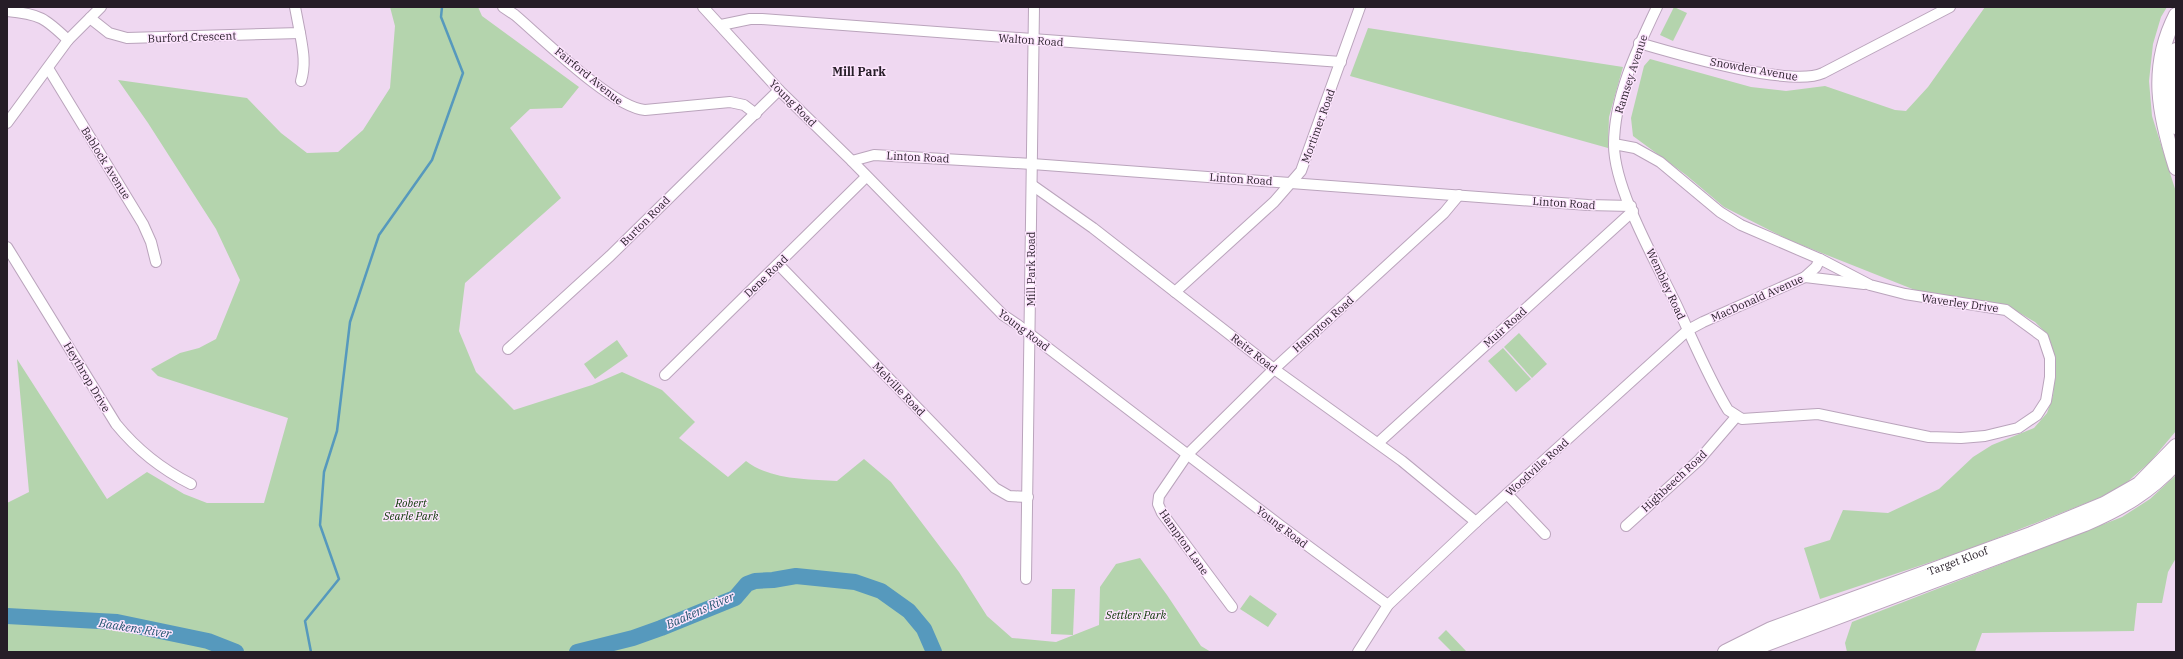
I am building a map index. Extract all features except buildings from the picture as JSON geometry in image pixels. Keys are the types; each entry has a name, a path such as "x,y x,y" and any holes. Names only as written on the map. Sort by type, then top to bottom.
{"main road":[{"path":"2176,15 2165,44 2176,127"},
{"path":"2176,50 2168,74 2158,93 2163,124 2176,168"},
{"name":"Target Kloof","path":"1745,652 1814,619 2104,504 2139,484 2176,446"},
{"name":"Target Kloof","path":"1725,652 1752,637 1814,619 2104,516 2128,504 2148,490 2176,463"}],"street":[{"path":"7,123 68,40 101,7"},
{"path":"295,7 304,56 305,70 301,81"},
{"name":"Fairford Avenue","path":"503,7 516,15 586,75 632,108 645,110 730,102 744,105 756,114"},
{"name":"Young Road","path":"703,7 779,90 852,161 866,177 1003,315 1031,334 1187,454 1388,605"},
{"name":"Mill Park Road","path":"1026,579 1031,334 1034,7"},
{"name":"Mortimer Road","path":"1175,292 1293,183 1307,158 1360,7"},
{"name":"Ramsey Avenue","path":"1614,144 1618,107 1639,43 1657,7"},
{"name":"Snowden Avenue","path":"1639,43 1714,63 1774,75 1807,78 1823,73 1950,7"},
{"path":"7,11 36,15 45,19 68,40"},
{"name":"Burford Crescent","path":"90,18 109,33 127,38 300,33"},
{"name":"Walton Road","path":"721,25 750,19 762,19 1341,62"},
{"name":"Bablock Avenue","path":"48,68 143,224 150,238 156,262"},
{"name":"Burton Road","path":"508,349 610,256 779,90"},
{"name":"Wembley Road","path":"1614,144 1615,165 1632,208 1688,330 1723,401 1728,410 1736,417"},
{"name":"Waverley Drive","path":"1614,144 1635,148 1660,162 1720,212 1741,225 1820,260 1870,285 1911,296 2002,309 2038,332 2046,343 2051,367 2046,401 2037,415 2018,428 1985,436 1960,438 1929,437 1826,414 1749,419 1736,417"},
{"name":"Linton Road","path":"852,161 879,155 1032,164 1632,208"},
{"name":"Dene Road","path":"665,375 866,177"},
{"name":"Reitz Road","path":"1032,185 1093,228 1274,369 1378,443 1476,522"},
{"name":"Hampton Road","path":"1187,454 1274,369 1438,219 1459,195"},
{"name":"Muir Road","path":"1378,443 1632,208"},
{"name":"Heythrop Drive","path":"7,247 116,424 137,448 156,464 191,484"},
{"name":"MacDonald Avenue","path":"1688,330 1805,277 1816,267 1820,260"},
{"name":"Melville Road","path":"778,265 994,488 1009,496 1028,498"},
{"path":"1805,277 1870,285"},
{"name":"Woodville Road","path":"1358,652 1388,605 1476,522 1688,330"},
{"name":"Highbeech Road","path":"1626,526 1699,460 1736,417"},
{"name":"Hampton Lane","path":"1187,454 1159,496 1159,508 1232,607"},
{"path":"1507,494 1545,534"}],"green space":[{"name":"Robert Searle Park","path":"390,7 478,7 482,16 579,87 562,108 530,109 510,128 561,198 465,283 459,331 476,372 514,410 592,385 622,372 662,390 695,422 679,438 728,477 746,461 766,472 777,475 801,479 837,481 864,459 891,482 959,572 987,616 1012,638 1056,642 1099,625 1100,587 1116,564 1140,558 1201,646 1211,652 7,652 7,503 29,492 17,359 107,499 147,472 184,494 207,503 264,503 288,418 158,376 151,369 180,353 199,348 216,339 240,280 216,229 148,123 118,80 247,98 281,133 307,153 338,152 363,130 390,88 395,26"},
{"path":"1674,7 1687,13 1673,41 1660,35"},
{"path":"1985,7 2167,7 2161,17 2153,44 2149,81 2152,116 2176,192 2176,431 2150,462 2125,484 2099,498 1967,550 1820,599 1804,548 1830,540 1843,510 1888,513 1939,489 1973,457 1992,445 2034,428 2047,413 2053,396 2055,369 2053,352 2047,334 2035,322 2018,312 1998,304 1920,292 1789,240 1724,207 1686,175 1633,136 1631,118 1644,66 1650,59 1751,87 1786,91 1825,86 1895,110 1906,111 1928,87"},
{"path":"1368,28 1623,67 1609,117 1608,148 1350,76"},
{"path":"1519,333 1547,364 1532,378 1504,347"},
{"path":"617,340 628,356 595,379 584,364"},
{"path":"1503,348 1531,379 1516,392 1488,361"},
{"path":"2176,475 2176,558 2168,572 2162,603 2137,603 2134,631 1982,633 1975,652 1847,652 1845,643 1852,622 2122,517 2150,499"},
{"path":"1052,589 1075,589 1073,635 1051,634"},
{"path":"1250,595 1277,614 1268,627 1240,609"},
{"path":"1446,630 1466,651 1465,652 1452,652 1438,638"}],"waterway":[{"path":"311,652 305,621 339,579 320,525 324,472 337,431 350,322 379,235 432,160 463,73 441,17 442,7"},
{"name":"Baakens River","path":"577,652 633,638 661,628 735,598 747,584 755,581 796,576 855,582 881,591 909,611 924,629 934,652"},
{"name":"Baakens River","path":"7,616 117,622 208,641 236,652"}],"district":[{"name":"Mill Park","path":"859,71"}],"park label":[{"name":"Settlers Park","path":"1136,615"}]}
